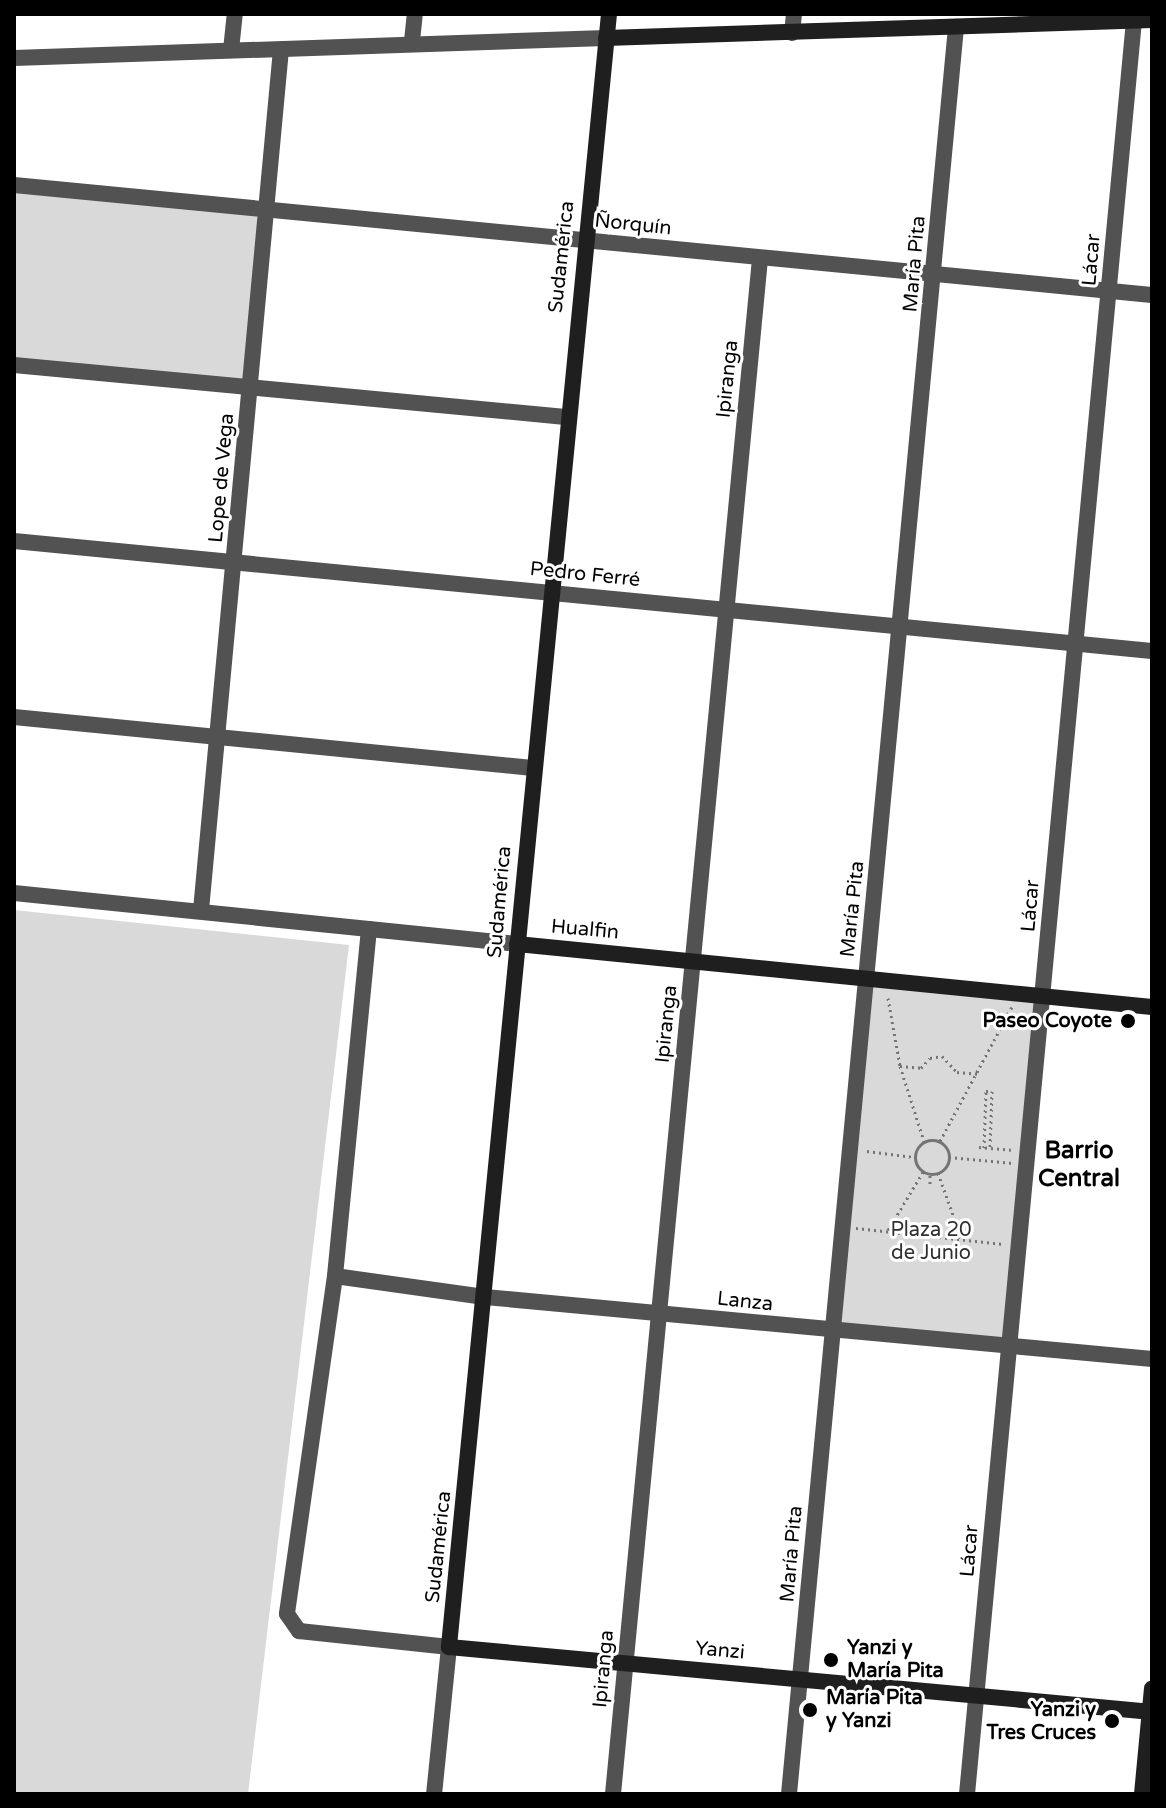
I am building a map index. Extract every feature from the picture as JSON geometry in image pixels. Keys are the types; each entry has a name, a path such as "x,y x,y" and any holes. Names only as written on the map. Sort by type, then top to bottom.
{"street":[{"path":"231,50 235,14"},
{"path":"412,41 415,14"},
{"name":"Sudamérica","path":"434,1794 485,1297 583,240 609,14"},
{"path":"792,33 794,14"},
{"path":"14,58 281,50 412,41 956,27 1019,18 1152,20"},
{"name":"Lácar","path":"967,1794 1134,21"},
{"name":"María Pita","path":"789,1794 956,27"},
{"name":"Lope de Vega","path":"201,910 281,50"},
{"name":"Ñorquín","path":"14,185 1152,295"},
{"name":"Ipiranga","path":"613,1794 760,259"},
{"path":"14,365 566,417"},
{"name":"Pedro Ferré","path":"14,541 549,590 1152,651"},
{"path":"14,717 533,768"},
{"name":"Hualfin","path":"14,893 1152,1007"},
{"path":"335,1276 369,929"},
{"name":"Lanza","path":"335,1276 485,1297 1152,1359"},
{"name":"Yanzi","path":"335,1276 287,1600 288,1622 299,1631 1151,1712"},
{"path":"1142,1794 1152,1688"}],"path":[{"path":"885,981 900,1066 924,1141 914,1157"},
{"path":"940,1141 1018,994"},
{"path":"900,1066 924,1069 930,1058 942,1056 955,1072 978,1074"},
{"path":"990,1148 992,1091 986,1091 981,1147 1026,1157"},
{"path":"924,1141 940,1141"},
{"path":"940,1141 949,1157"},
{"path":"852,1149 914,1157"},
{"path":"914,1157 923,1172 930,1174 938,1173 949,1157"},
{"path":"949,1157 1026,1157"},
{"path":"888,1231 923,1172"},
{"path":"938,1173 962,1238"},
{"path":"930,1174 930,1184"},
{"path":"844,1227 1019,1246"}],"green space":[{"path":"14,185 268,207 252,387 14,366"},
{"path":"14,910 349,945 248,1794 14,1794"},
{"name":"Plaza 20 de Junio","path":"866,979 1043,995 1013,1346 835,1331"}],"place":[{"name":"Paseo Coyote","path":"1128,1021"},
{"name":"Yanzi y María Pita","path":"831,1660"},
{"name":"María Pita y Yanzi","path":"810,1710"},
{"name":"Yanzi y Tres Cruces","path":"1112,1721"}],"district":[{"name":"Barrio Central","path":"1079,1165"}]}
